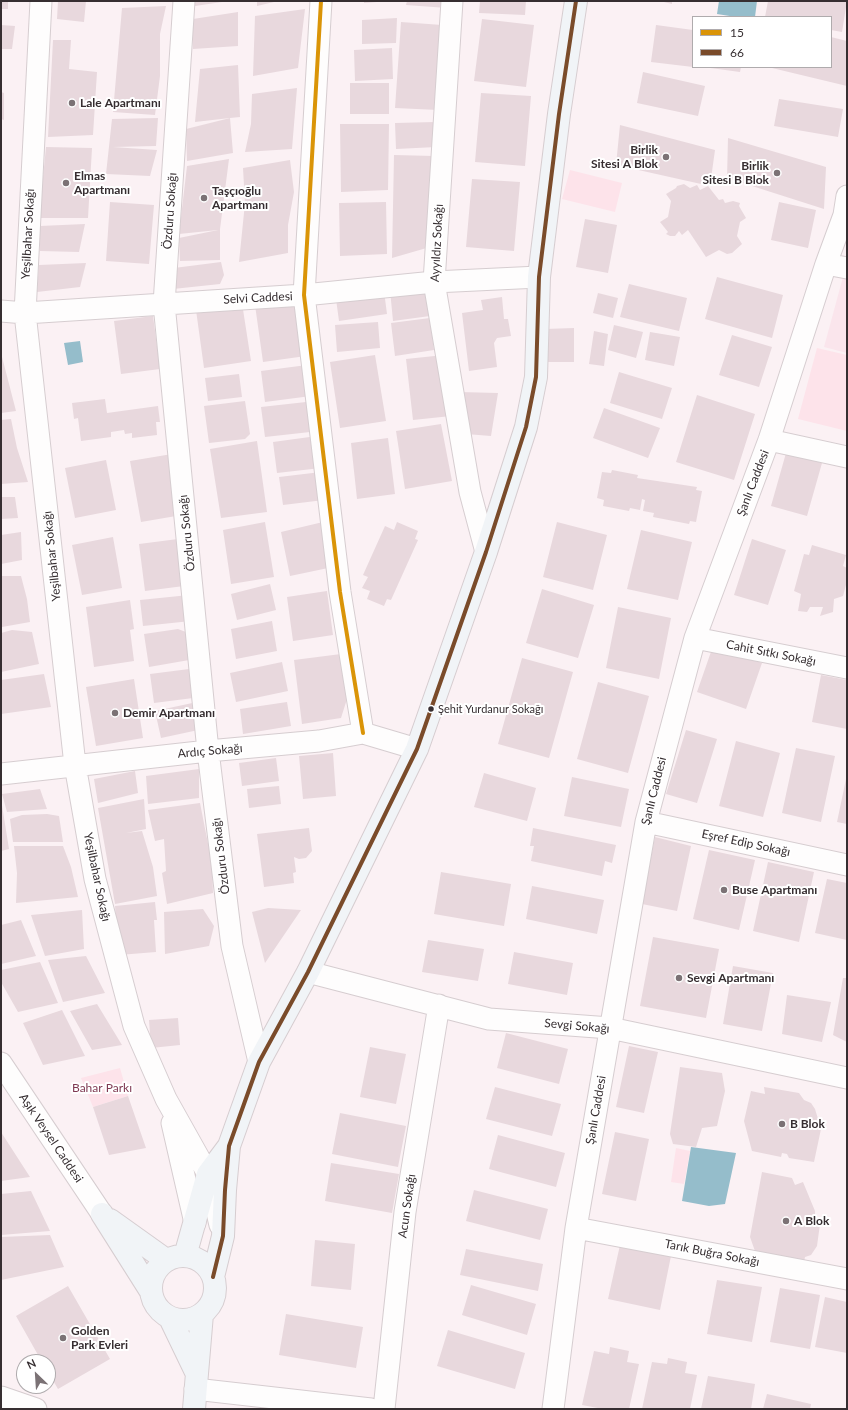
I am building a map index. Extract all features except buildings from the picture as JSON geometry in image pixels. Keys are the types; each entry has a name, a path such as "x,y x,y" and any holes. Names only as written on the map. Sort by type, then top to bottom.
{"street":[{"name":"Yeşilbahar Sokağı","path":"41,1 25,313 75,765 95,879 134,1026 166,1099 208,1174 223,1236"},
{"name":"Özduru Sokağı","path":"184,1 164,304 208,751 232,946 259,1062"},
{"path":"321,1 304,295 340,592 363,733"},
{"name":"Ayyıldız Sokağı","path":"452,1 434,282 470,492 486,552"},
{"path":"213,1277 223,1236 229,1146 259,1062 308,972 417,749 486,552 526,428 536,377 539,277 559,114 576,1"},
{"name":"Şanlı Caddesi","path":"554,1409 576,1228 646,822 694,638 769,440 826,264 846,209"},
{"path":"826,264 847,268"},
{"name":"Selvi Caddesi","path":"1,311 25,313 304,295 434,282 539,277"},
{"path":"769,440 847,457"},
{"name":"Cahit Sıtkı Sokağı","path":"694,638 847,668"},
{"name":"Ardıç Sokağı","path":"1,774 208,751 319,741 363,733 417,749"},
{"name":"Eşref Edip Sokağı","path":"646,822 847,864"},
{"name":"Sevgi Sokağı","path":"308,972 489,1019 610,1028 847,1078"},
{"name":"Acun Sokağı","path":"384,1409 404,1212 439,1005"},
{"name":"Aşık Veysel Caddesi","path":"1,1063 102,1214 150,1290"},
{"name":"Yeşilbahar Sokağı","path":"166,1099 195,1224"},
{"path":"176,1258 194,1258 202,1262 209,1269 213,1277 215,1288 214,1298 209,1307 202,1314 192,1319 181,1320 170,1318 156,1307 150,1290 154,1274 176,1258 195,1224 208,1174 229,1146"},
{"name":"Aşık Veysel Caddesi","path":"102,1214 176,1258"},
{"name":"Tarık Buğra Sokağı","path":"576,1228 847,1279"},
{"path":"195,1390 202,1314"},
{"path":"170,1318 195,1390"},
{"path":"195,1390 371,1409"},
{"path":"1,1397 36,1409"}],"shaded area":[{"path":"847,271 847,353 824,347 843,277"}],"green space":[{"path":"570,170 622,183 615,212 562,199"},
{"path":"817,348 847,355 847,431 798,419"},
{"name":"Bahar Parkı","path":"120,1068 128,1096 93,1107 81,1078"},
{"path":"676,1148 690,1151 684,1184 671,1182"}],"water":[{"path":"719,1 757,1 755,16 730,16 717,14"},
{"path":"80,341 83,362 68,365 64,343"},
{"path":"691,1147 736,1153 725,1204 709,1206 682,1201"}],"transit line":[{"name":"15","path":"321,1 304,295 340,592 363,733"},
{"name":"66","path":"213,1277 223,1236 229,1146 259,1062 308,972 417,749 486,552 526,427 536,377 539,277 559,114 576,1"}],"place":[{"name":"Lale Apartmanı","path":"72,103"},
{"name":"Birlik Sitesi A Blok","path":"666,157"},
{"name":"Birlik Sitesi B Blok","path":"777,173"},
{"name":"Elmas Apartmanı","path":"66,183"},
{"name":"Taşçıoğlu Apartmanı","path":"204,198"},
{"name":"Şehit Yurdanur Sokağı","path":"431,709"},
{"name":"Demir Apartmanı","path":"115,713"},
{"name":"Buse Apartmanı","path":"724,890"},
{"name":"Sevgi Apartmanı","path":"679,978"},
{"name":"B Blok","path":"782,1124"},
{"name":"A Blok","path":"786,1221"},
{"name":"Golden Park Evleri","path":"63,1338"}]}
